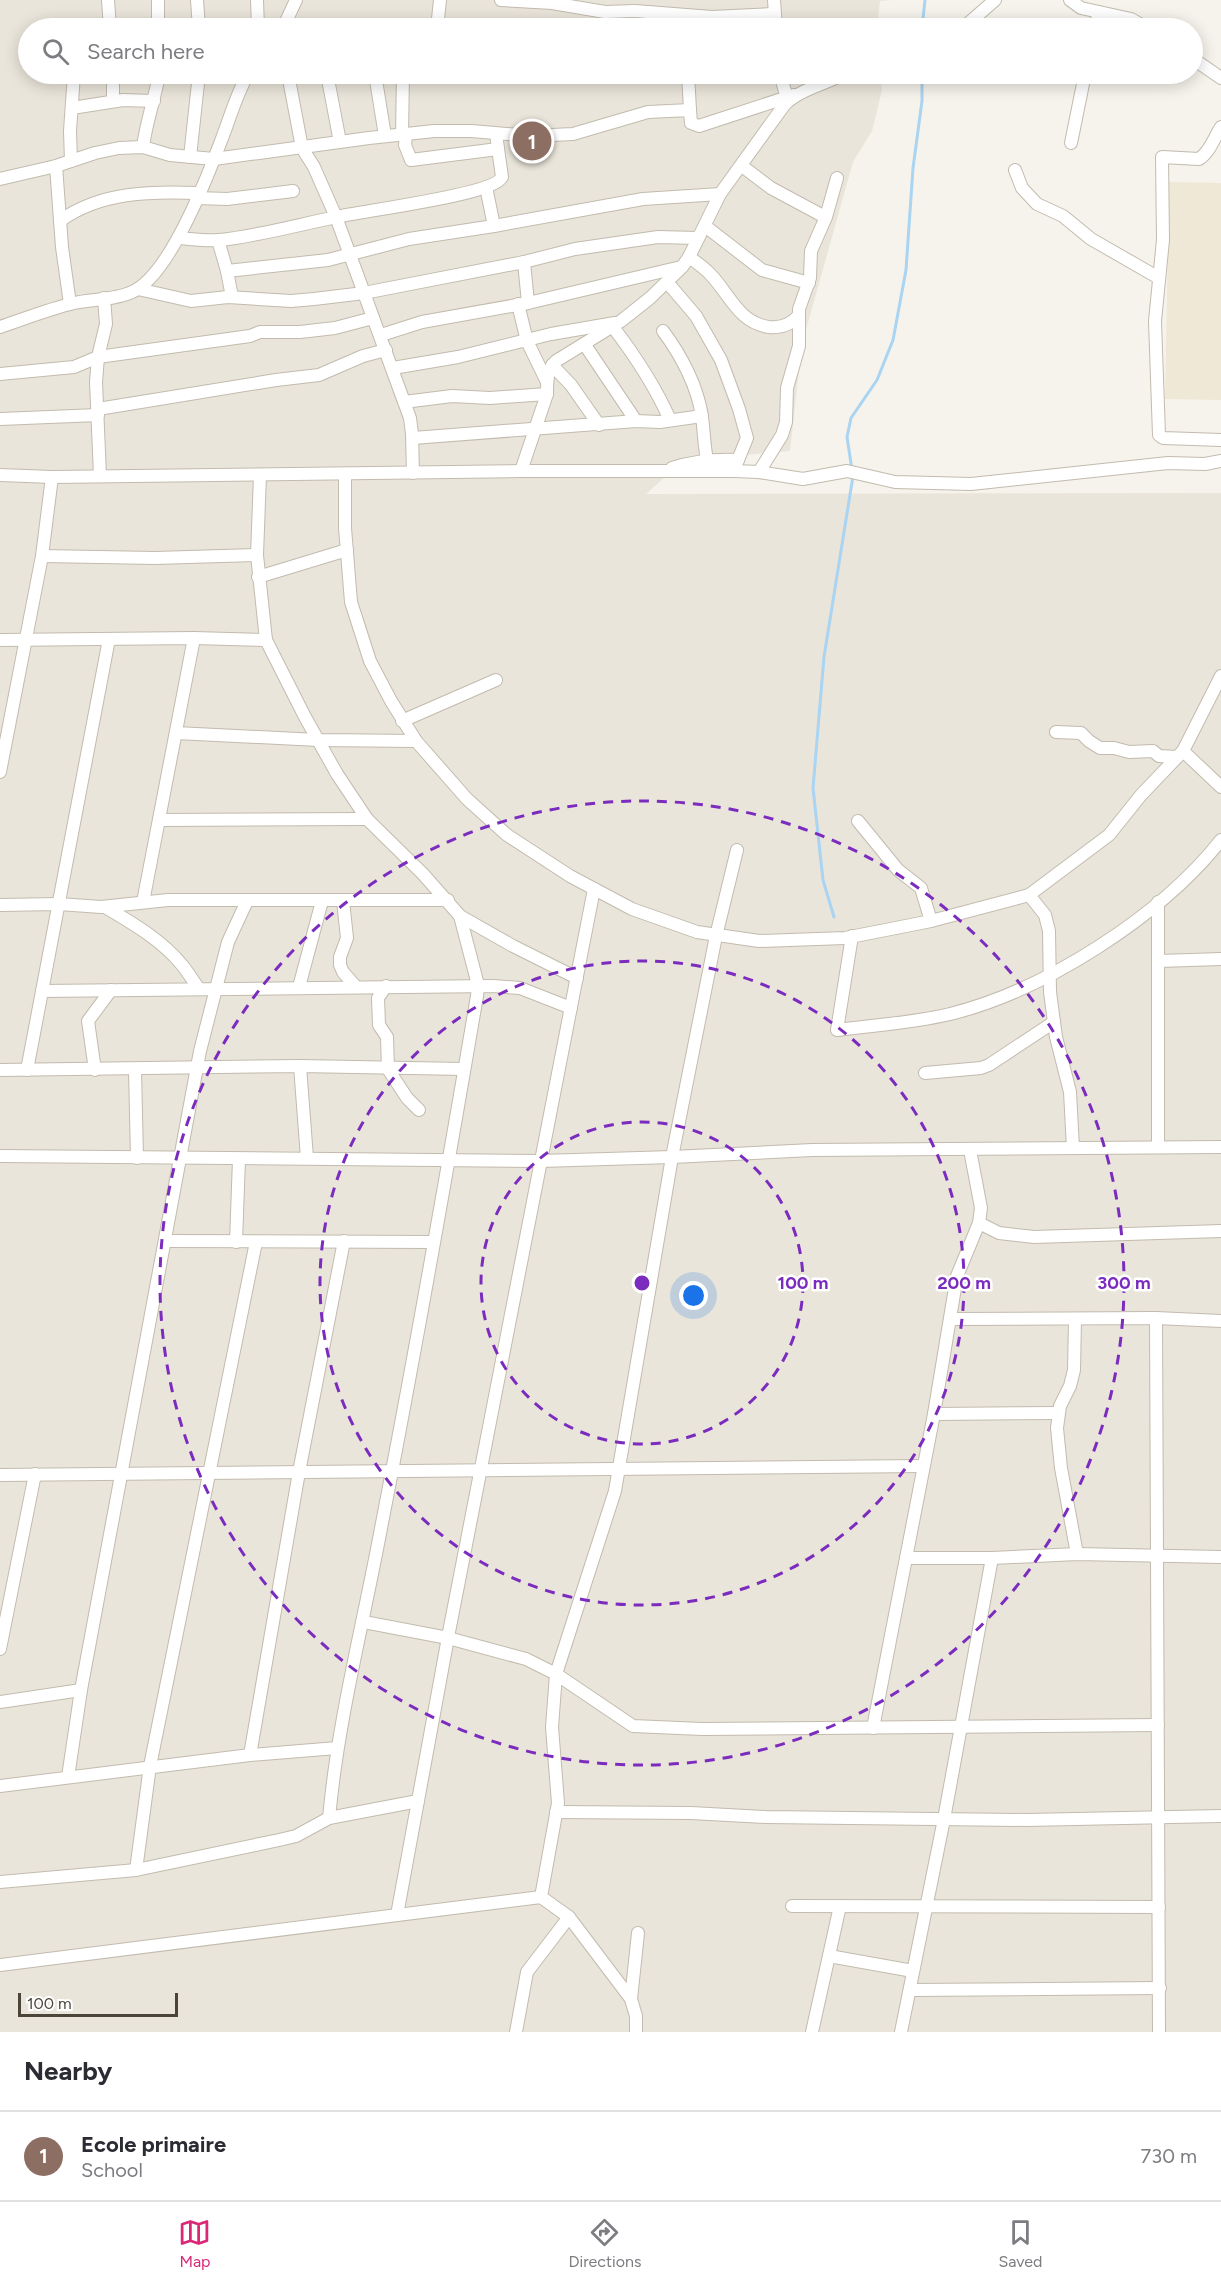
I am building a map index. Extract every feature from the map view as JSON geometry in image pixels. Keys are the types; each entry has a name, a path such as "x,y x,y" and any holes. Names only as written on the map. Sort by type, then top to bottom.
{"street":[{"path":"108,0 109,18"},
{"path":"158,0 159,18"},
{"path":"197,0 198,18"},
{"path":"257,0 258,18"},
{"path":"288,18 296,0"},
{"path":"438,18 440,0"},
{"path":"501,0 552,3 605,12 635,11 712,17 774,14"},
{"path":"774,0 775,18"},
{"path":"974,18 995,0"},
{"path":"1070,0 1081,8 1126,18"},
{"path":"1098,18 1099,12"},
{"path":"1203,66 1221,78"},
{"path":"71,161 70,131 73,84"},
{"path":"113,84 113,101"},
{"path":"143,147 146,121 157,84"},
{"path":"190,157 198,84"},
{"path":"0,327 70,304 127,294 138,289 160,268 178,238 214,159 243,84"},
{"path":"290,84 302,148 314,167 336,217 410,418 413,473"},
{"path":"329,84 340,142"},
{"path":"376,84 384,136"},
{"path":"403,84 405,145 411,160 498,149"},
{"path":"688,84 691,123 699,126 824,84"},
{"path":"784,84 790,97"},
{"path":"1071,143 1082,84"},
{"path":"521,471 552,365 617,324 667,282 685,262 720,194 790,97"},
{"path":"72,108 113,101 154,100"},
{"path":"0,179 118,148 143,147 170,155 214,159 434,131 531,136 573,134 648,112 690,110"},
{"path":"1221,127 1202,158 1162,157 1163,240 1155,321 1160,435 1163,438 1221,440"},
{"path":"178,238 218,240 297,227 486,187 501,181 502,177 496,134"},
{"path":"56,166 70,304"},
{"path":"742,166 771,189 825,218"},
{"path":"1015,170 1022,188 1037,204 1063,216 1091,239 1159,278"},
{"path":"759,472 779,442 786,422 787,388 800,337 799,315 809,283 811,251 825,218 837,178"},
{"path":"486,187 494,226"},
{"path":"60,220 75,209 110,198 135,195 197,195 227,199 293,191"},
{"path":"227,272 328,260 409,239 643,199 720,194"},
{"path":"705,226 762,270 809,283"},
{"path":"138,289 191,301 232,297 291,301 364,293 524,262 574,249 672,236 698,238"},
{"path":"218,240 232,297"},
{"path":"524,262 523,303 527,341 547,388"},
{"path":"381,335 422,322 523,303 685,262 710,274 748,321 762,326 782,327 794,321 799,315"},
{"path":"667,282 696,316 721,360 747,438 736,466"},
{"path":"100,476 96,382 98,357 105,324 104,298"},
{"path":"0,374 74,367 98,357 250,336 260,332 300,332 335,328 374,318"},
{"path":"393,368 458,357 551,334 617,324"},
{"path":"617,324 654,386 670,420"},
{"path":"663,331 672,343 690,378 702,416 707,460"},
{"path":"585,345 636,421"},
{"path":"0,419 98,412 276,380 319,375 363,356 386,350"},
{"path":"552,365 571,384 599,425"},
{"path":"404,402 452,396 490,398 547,388"},
{"path":"412,438 478,431 599,425 702,416"},
{"path":"660,472 686,463 707,460 803,479 847,471 895,482 971,484 1167,463 1205,464 1221,461"},
{"path":"0,475 52,477 521,471 660,472 736,466"},
{"path":"345,474 351,602 370,661 402,721 416,741 467,799 507,835 594,890 632,909 697,932 759,941 852,936 931,921 1029,894 1109,835 1141,795 1180,754 1221,676"},
{"path":"260,475 257,555 266,640 318,740 367,819 448,900 460,916 478,985 449,1159 364,1623 337,1748 329,1818"},
{"path":"0,772 42,556 52,477"},
{"path":"258,577 347,550"},
{"path":"42,556 156,558 257,555"},
{"path":"0,640 194,638 266,640"},
{"path":"143,902 194,638"},
{"path":"27,1070 109,639"},
{"path":"402,721 496,680"},
{"path":"1056,732 1081,733 1100,748 1114,748 1129,752 1153,751 1159,756 1180,754 1221,787"},
{"path":"176,733 318,740 416,741"},
{"path":"159,820 367,819"},
{"path":"858,821 898,870 921,888 931,921"},
{"path":"852,936 837,1030 950,1014 1005,997 1130,927 1201,865 1221,840"},
{"path":"541,1897 558,1803 552,1727 556,1674 615,1491 672,1157 716,936 737,850"},
{"path":"397,1916 448,1638 594,890"},
{"path":"1029,894 1046,915 1051,948 1049,974 1054,1022 1059,1051 1068,1080 1073,1148"},
{"path":"0,905 59,904 105,907 143,902 195,900 448,900"},
{"path":"68,1777 81,1690 198,1068 215,988 228,942 247,901"},
{"path":"299,987 321,901"},
{"path":"343,901 347,938 340,957 340,965 356,987"},
{"path":"1158,902 1158,1148"},
{"path":"105,907 167,950 182,965 199,989"},
{"path":"460,916 577,978"},
{"path":"1159,962 1221,959"},
{"path":"42,991 478,985 520,988 571,1008"},
{"path":"386,986 378,998 379,1025 387,1037 388,1069 406,1098 419,1110"},
{"path":"95,1070 88,1021 111,990"},
{"path":"924,1073 981,1068 989,1065 1054,1022"},
{"path":"0,1070 300,1066 464,1069"},
{"path":"300,1066 307,1158"},
{"path":"135,1070 137,1158"},
{"path":"0,1156 541,1161 812,1150 1221,1147"},
{"path":"873,1728 934,1414 957,1276 979,1223 981,1202 970,1150"},
{"path":"236,1242 239,1159"},
{"path":"979,1223 999,1233 1034,1237 1221,1231"},
{"path":"166,1241 433,1242"},
{"path":"250,1755 299,1472 344,1241"},
{"path":"136,1870 150,1766 256,1242"},
{"path":"951,1319 1156,1318 1221,1322"},
{"path":"1156,1318 1160,1817 1159,2032"},
{"path":"1075,1319 1074,1370 1059,1413 1058,1448 1077,1554"},
{"path":"934,1414 1059,1413"},
{"path":"0,1475 923,1466"},
{"path":"0,1649 2,1626 35,1474"},
{"path":"906,1558 992,1558 1077,1554 1221,1557"},
{"path":"901,2032 927,1908 992,1558"},
{"path":"364,1623 448,1638 525,1659 556,1674 633,1726 702,1729 1158,1725"},
{"path":"0,1702 81,1690"},
{"path":"0,1786 150,1766 337,1748"},
{"path":"0,1882 136,1870 296,1836 329,1818 418,1801"},
{"path":"556,1812 944,1819 1221,1816"},
{"path":"0,1965 541,1897 568,1917 631,1999 636,2016 636,2032"},
{"path":"792,1906 1159,1907"},
{"path":"812,2032 840,1906"},
{"path":"516,2032 527,1972 568,1917"},
{"path":"631,1999 638,1933"},
{"path":"829,1956 913,1971"},
{"path":"910,1990 1160,1988"}],"shaded area":[{"path":"0,0 891,0 880,1 878,18 18,18 18,84 881,84 882,90 872,131 853,162 802,344 790,451 684,460 646,494 1221,493 1221,2032 0,2032"},
{"path":"1169,182 1221,183 1221,400 1165,399"}],"waterway":[{"path":"923,18 925,0"},
{"path":"852,470 847,437 851,418 877,380 893,340 906,270 922,84"},
{"path":"834,917 823,880 813,788 824,657 853,476"}],"place":[{"name":"Ecole primaire","path":"532,141"}]}
